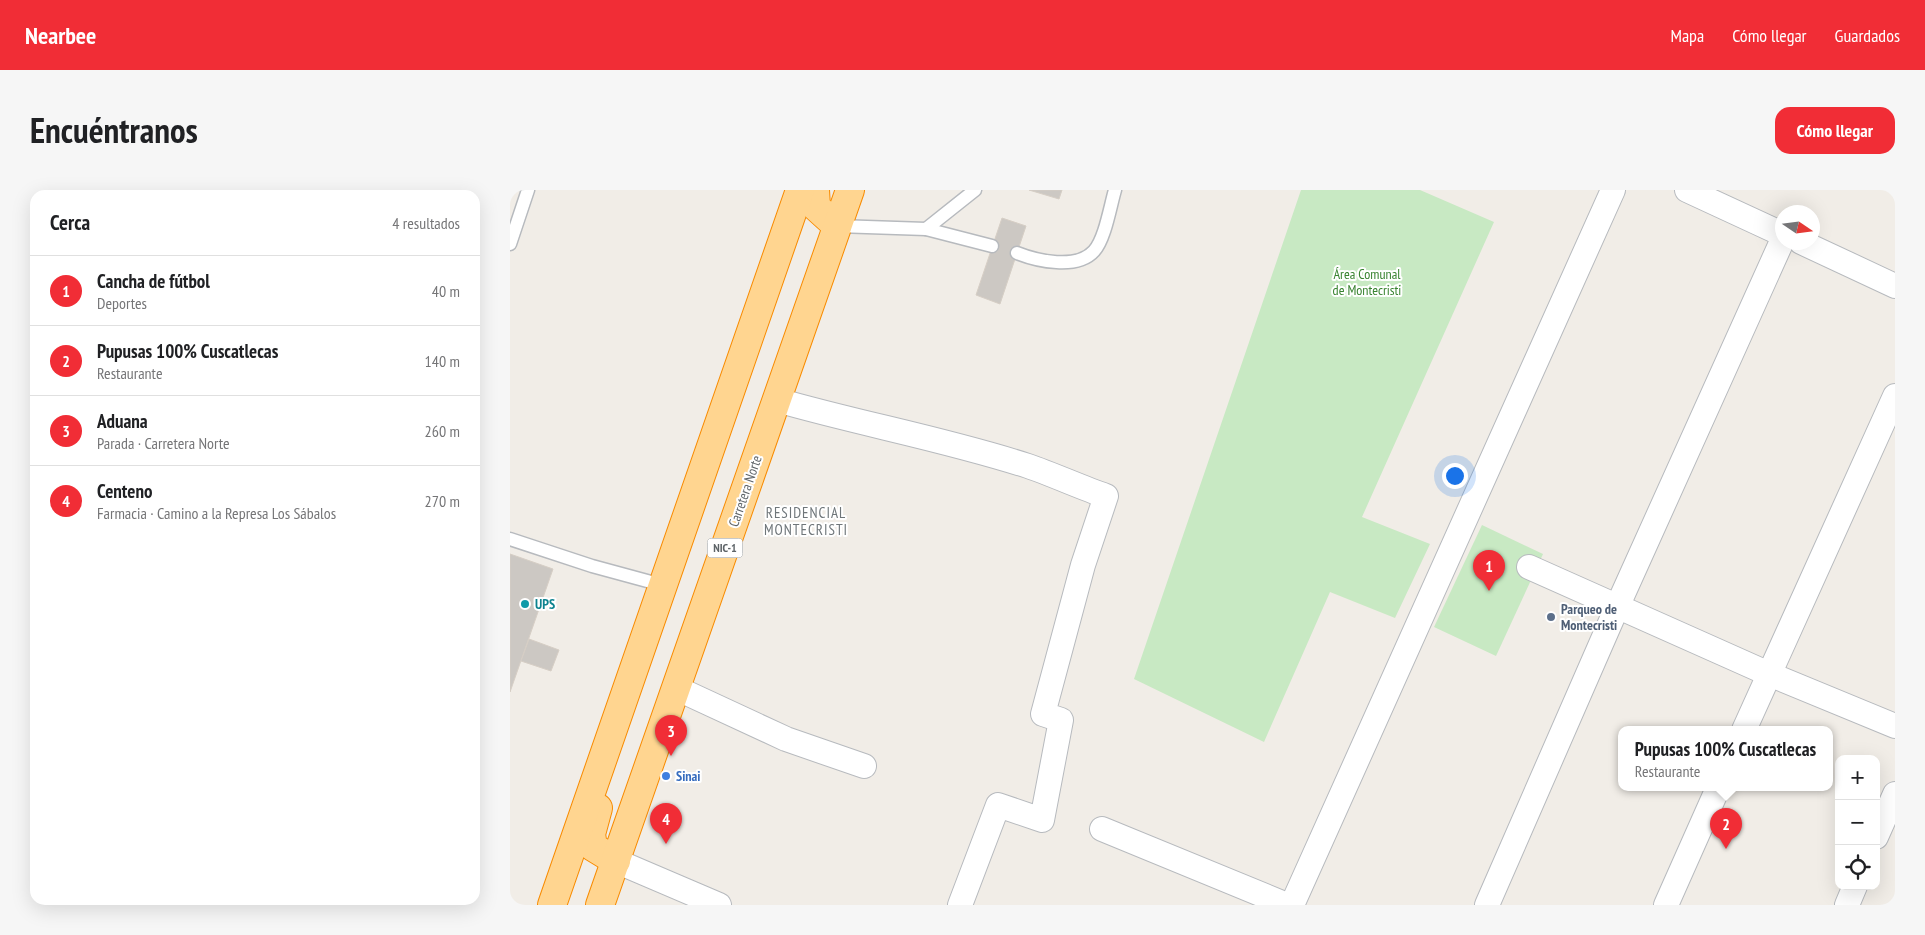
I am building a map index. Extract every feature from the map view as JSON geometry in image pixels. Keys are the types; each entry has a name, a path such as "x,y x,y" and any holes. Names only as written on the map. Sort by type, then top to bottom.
{"highway":[{"path":"552,905 800,190"},
{"path":"815,190 816,207 837,226"},
{"name":"Carretera Norte","path":"600,905 850,190"},
{"path":"614,726 612,762 591,834 593,847 616,860"}],"street":[{"path":"1292,905 1613,190"},
{"path":"1687,190 1775,231"},
{"path":"1496,902 1618,604 1778,250"},
{"path":"1818,250 1895,286"},
{"path":"1746,726 1895,396"},
{"path":"777,400 1028,466 1106,496 1072,602 1043,714 1060,720 1042,820 998,805 960,905"},
{"path":"1529,567 1562,584 1618,604 1769,674 1895,726"},
{"path":"676,688 786,739 864,766"},
{"path":"1666,905 1717,791"},
{"path":"1880,828 1895,794"},
{"path":"1102,829 1287,905"},
{"path":"616,860 719,905"},
{"path":"1847,905 1853,890"}],"lane":[{"path":"510,244 528,190"},
{"path":"926,229 975,190"},
{"path":"1017,253 1034,260 1062,263 1093,253 1099,243 1116,190"},
{"path":"837,226 926,229 992,246"},
{"path":"510,539 592,566 662,585"}],"green space":[{"name":"Área Comunal de Montecristi","path":"1301,190 1420,190 1494,222 1362,517 1430,544 1395,618 1330,592 1264,742 1134,679"},
{"path":"1482,525 1543,554 1496,656 1434,627"}],"building":[{"path":"1029,190 1062,190 1059,199"},
{"path":"1002,218 1026,226 1000,304 976,295"},
{"name":"UPS","path":"510,554 553,569 510,692"},
{"path":"529,639 559,650 551,671 521,661"}],"place":[{"name":"Cancha de fútbol","path":"1489,591"},
{"name":"UPS","path":"525,604"},
{"name":"Parqueo de Montecristi","path":"1551,617"},
{"name":"Aduana","path":"671,756"},
{"name":"Sinai","path":"666,776"},
{"name":"Centeno","path":"666,844"},
{"name":"Pupusas 100% Cuscatlecas","path":"1726,849"}],"district":[{"name":"RESIDENCIAL MONTECRISTI","path":"806,522"}]}
